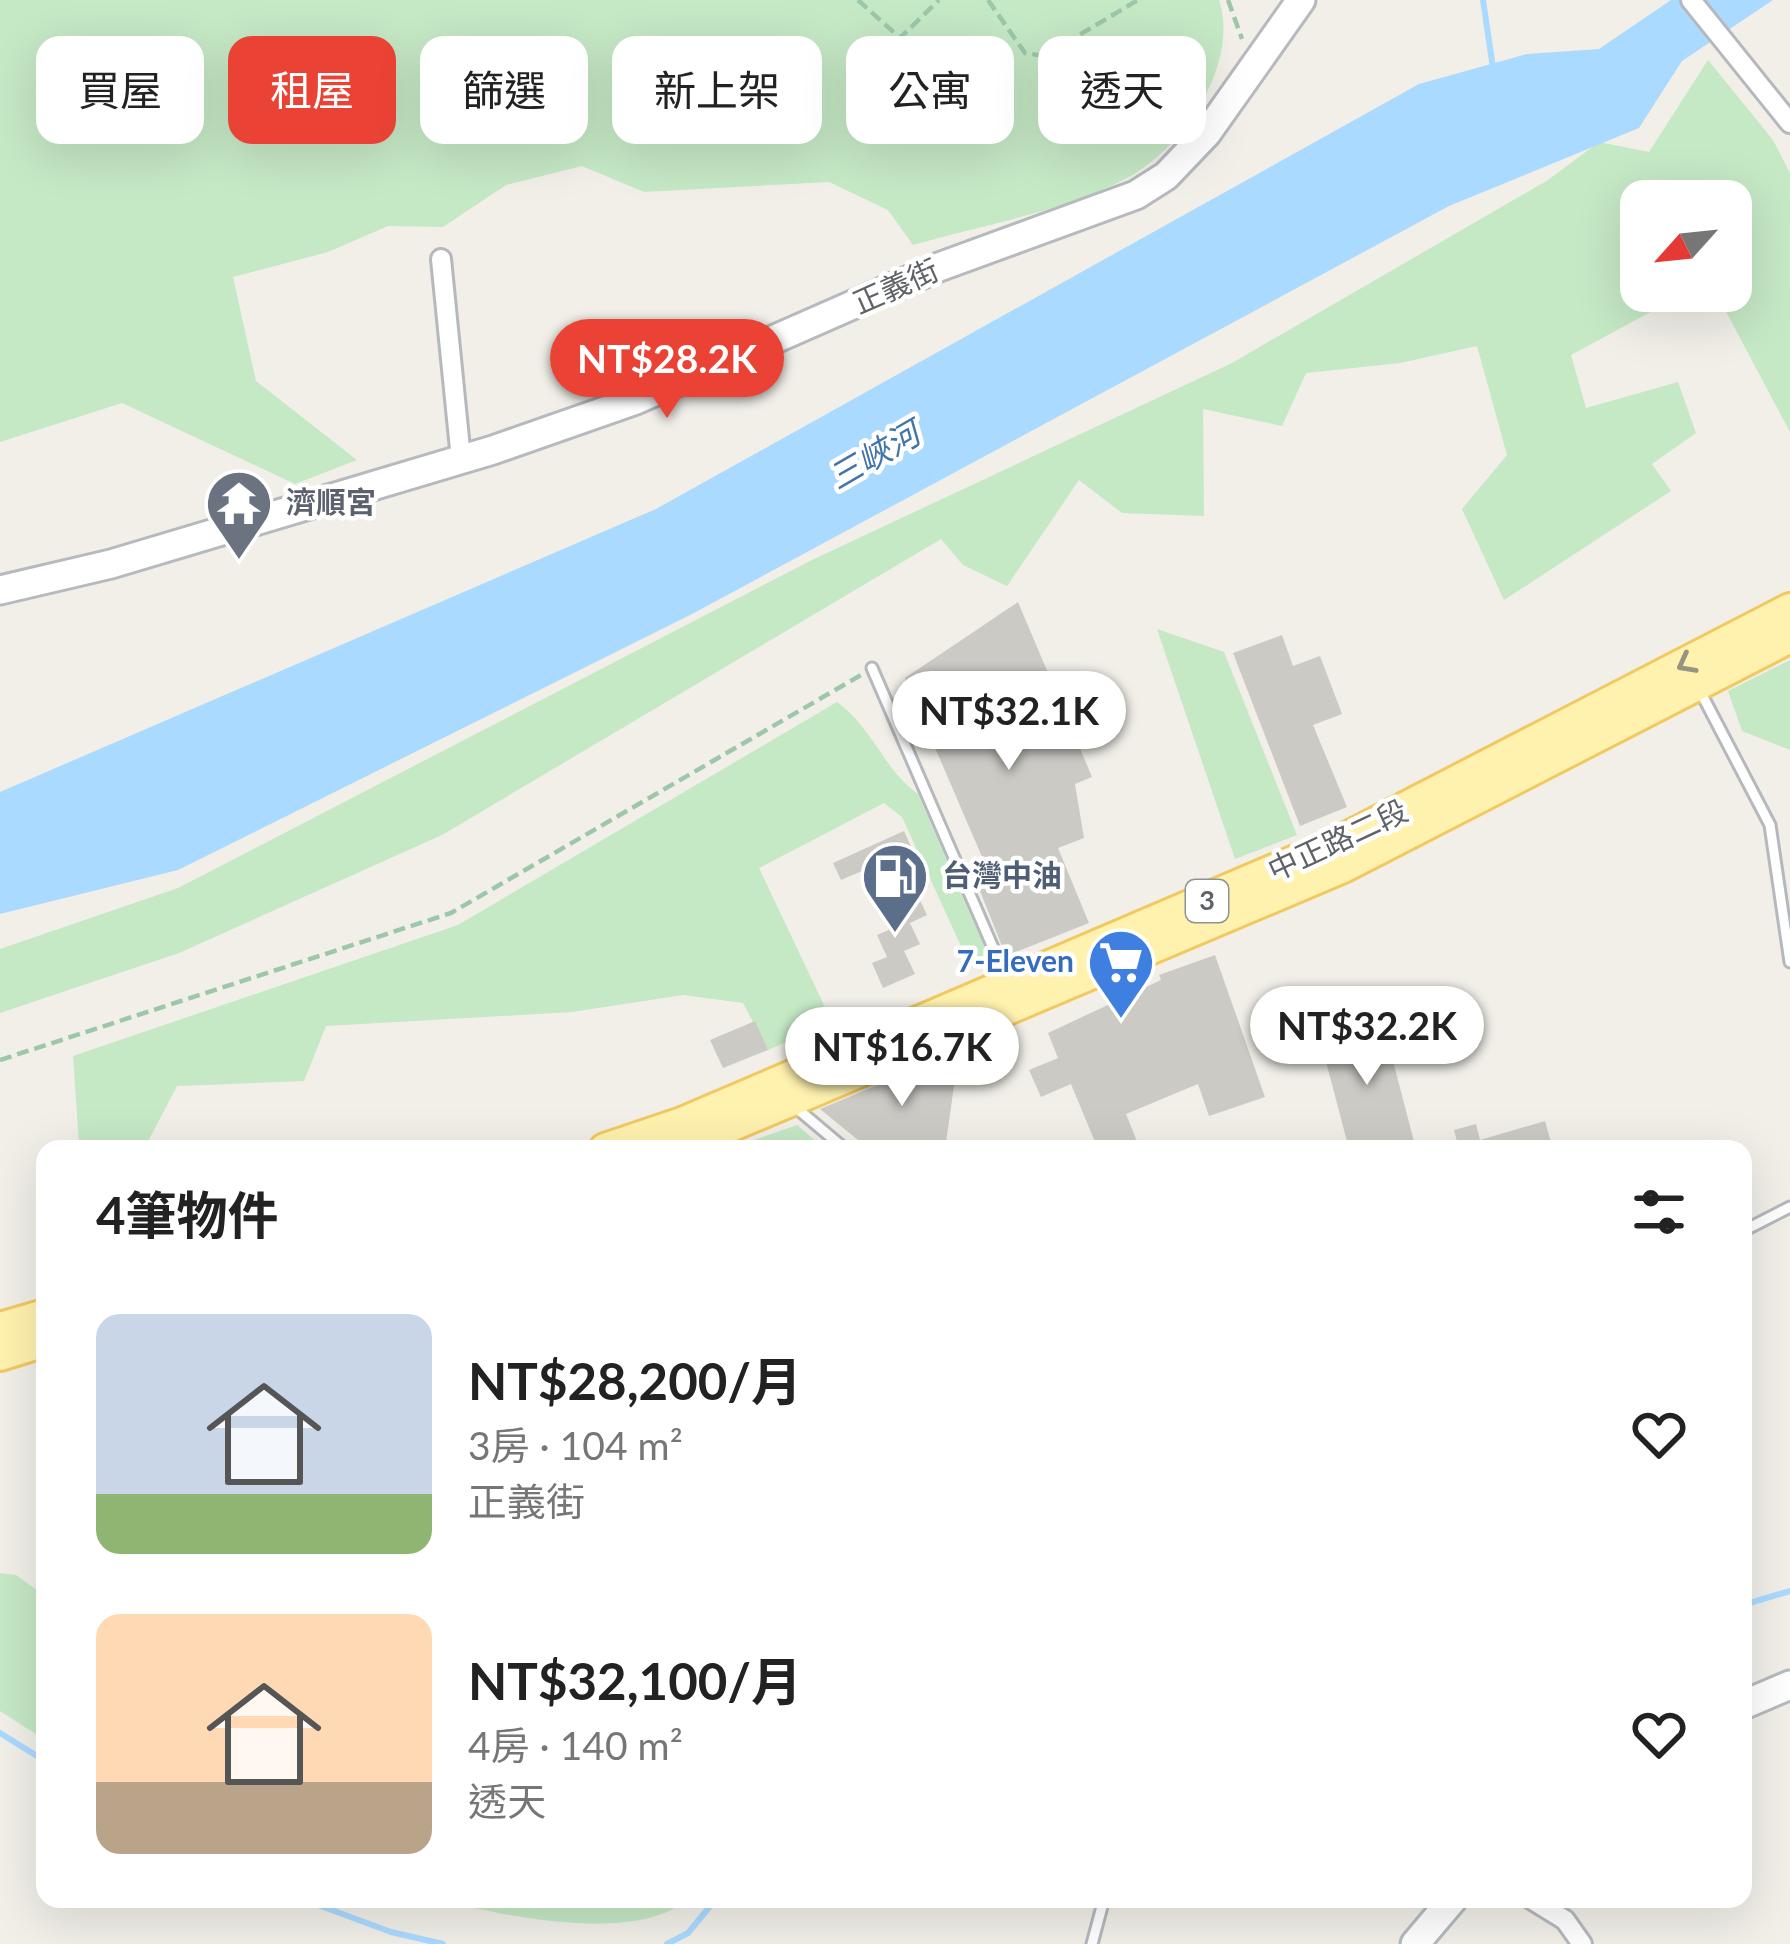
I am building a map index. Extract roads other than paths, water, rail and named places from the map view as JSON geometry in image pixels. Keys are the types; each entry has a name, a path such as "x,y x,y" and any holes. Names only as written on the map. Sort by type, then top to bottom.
{"main road":[{"name":"中正路二段","path":"633,1140 682,1124 1009,985 1406,809 1790,609"},
{"name":"中正路二段","path":"705,1140 1342,867 1790,637"},
{"path":"0,1354 26,1321"}],"street":[{"name":"正義街","path":"0,590 111,564 461,459 636,400 939,267 1136,195 1166,176 1207,133 1301,0"},
{"path":"1691,0 1788,122"},
{"path":"441,259 461,459"},
{"path":"1752,1701 1790,1685"},
{"path":"1415,1944 1445,1908"},
{"path":"1546,1908 1565,1920 1582,1944"}],"lane":[{"path":"872,668 1009,985"},
{"path":"1697,686 1770,825 1790,962"},
{"path":"790,1103 834,1140"},
{"path":"1752,1226 1790,1207"},
{"path":"1092,1944 1102,1908"}],"water":[{"name":"三峽河","path":"1671,0 1773,0 1682,61 1639,128 1449,206 692,614 178,870 0,914 0,792 656,509 1419,84 1527,54 1599,49"}],"waterway":[{"path":"1483,0 1493,68"},
{"path":"1752,1602 1790,1591"},
{"path":"0,1733 36,1755"},
{"path":"326,1908 391,1932 443,1944"},
{"path":"667,1944 688,1933 709,1908"}],"place":[{"name":"濟順宮","path":"239,562"},
{"name":"台灣中油","path":"895,935"},
{"name":"7-Eleven","path":"1121,1021"}]}
